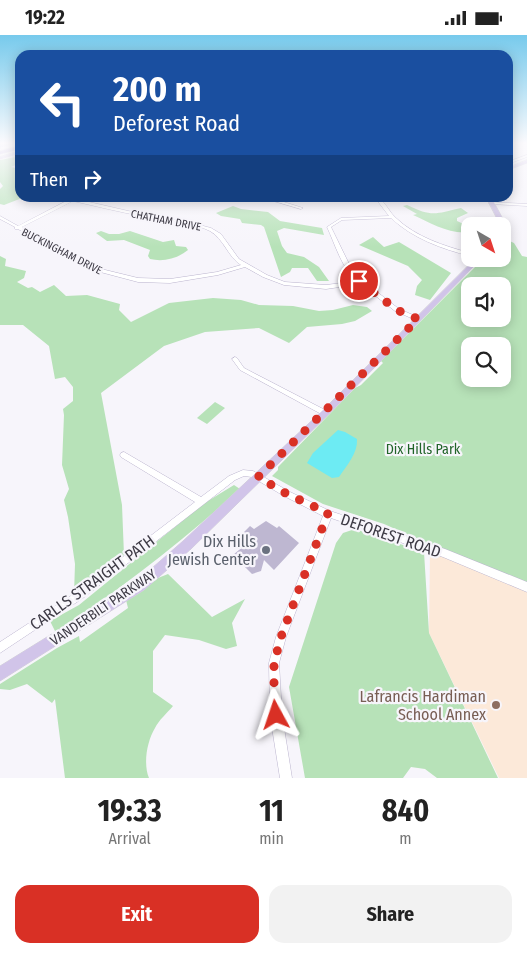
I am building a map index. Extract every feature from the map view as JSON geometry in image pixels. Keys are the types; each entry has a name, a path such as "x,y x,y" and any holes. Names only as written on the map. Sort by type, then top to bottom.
{"main road":[{"path":"491,202 499,217"},
{"name":"VANDERBILT PARKWAY","path":"0,675 140,586 201,533 325,413 470,267"}],"street":[{"path":"17,228 69,202"},
{"name":"CHATHAM DRIVE","path":"88,202 209,229 219,235 237,260 274,280 297,285 326,287 361,282"},
{"path":"280,202 301,208"},
{"path":"381,202 387,207 392,217 404,226 438,244 461,252"},
{"path":"505,202 527,205"},
{"name":"BUCKINGHAM DRIVE","path":"0,217 91,268 138,280 170,281 218,273 245,265"},
{"path":"392,217 341,219 328,227 348,269 361,282 397,310 418,319"},
{"path":"235,359 242,369 325,413"},
{"path":"124,455 201,501"},
{"name":"CARLLS STRAIGHT PATH","path":"0,648 80,595 232,478 243,473 253,474 258,477"},
{"name":"DEFOREST ROAD","path":"258,477 287,494 328,513 445,553 527,587"},
{"path":"286,778 276,715 274,663 281,637 328,513"}],"shaded area":[{"name":"Lafrancis Hardiman School Annex","path":"430,551 527,587 527,778 499,778 429,633"}],"green space":[{"path":"0,178 15,178 15,201 4,205 0,204 0,189 3,186"},
{"path":"407,205 428,213 445,212 461,208 468,213 457,218 457,221 461,223 461,232 455,232 413,215 417,214 403,206"},
{"path":"233,206 241,209 268,212 280,221 322,228 324,235 284,228 277,231 282,246 287,253 304,257 319,267 329,281 317,281 308,268 292,268 290,272 281,277 264,227 242,223 240,219 221,216 216,213"},
{"path":"101,231 109,234 119,234 130,231 163,242 174,240 176,246 186,247 188,250 170,259 150,259 148,256 150,250 124,240 107,241 96,233"},
{"path":"373,237 384,247 399,242 451,273 430,300 415,295 417,286 422,280 408,266 359,245"},
{"name":"Dix Hills Park","path":"511,242 514,243 522,256 527,257 527,587 384,524 323,504 272,476 278,470 278,467 355,388 361,385 383,363 381,361 461,281 461,327 511,327 511,277 465,277 475,267 511,267"},
{"path":"0,256 6,259 5,266 26,271 24,278 17,282 28,288 32,287 40,292 54,285 66,296 87,295 120,304 119,310 131,322 169,303 213,298 241,300 259,305 293,306 319,311 353,305 367,307 372,311 355,321 307,327 289,343 259,328 205,332 164,346 101,393 122,505 124,555 97,579 74,594 75,564 64,500 69,489 62,465 63,409 73,401 73,387 65,377 55,379 49,346 23,325 0,325"},
{"path":"215,402 225,408 207,424 197,418"},
{"path":"234,485 240,489 196,528 128,581 56,633 50,621 79,605 203,504"},
{"path":"355,529 424,552 429,633 498,778 437,778 425,769 411,767 403,778 305,778 289,687 336,543 343,533"},
{"path":"168,574 212,617 245,599 232,623 237,646 226,649 199,640 165,635 153,651 153,692 173,706 159,722 150,739 146,759 149,778 65,778 55,699 52,703 27,684 10,690 0,689 0,684 79,636 80,642 128,608 126,600 158,578"}],"water":[{"path":"338,430 357,439 357,444 351,459 339,477 332,478 307,463 313,453"}],"building":[{"name":"Dix Hills Jewish Center","path":"266,521 277,528 279,526 299,543 274,570 264,560 261,571 252,574 233,555 246,544 244,542 246,540 241,535 250,526 254,529"}],"place":[{"name":"Dix Hills Jewish Center","path":"266,550"},
{"name":"Lafrancis Hardiman School Annex","path":"496,705"}],"route":[{"path":"276,715 274,663 281,637 328,513 287,494 258,477 360,379 418,319 397,310 359,281"}]}
